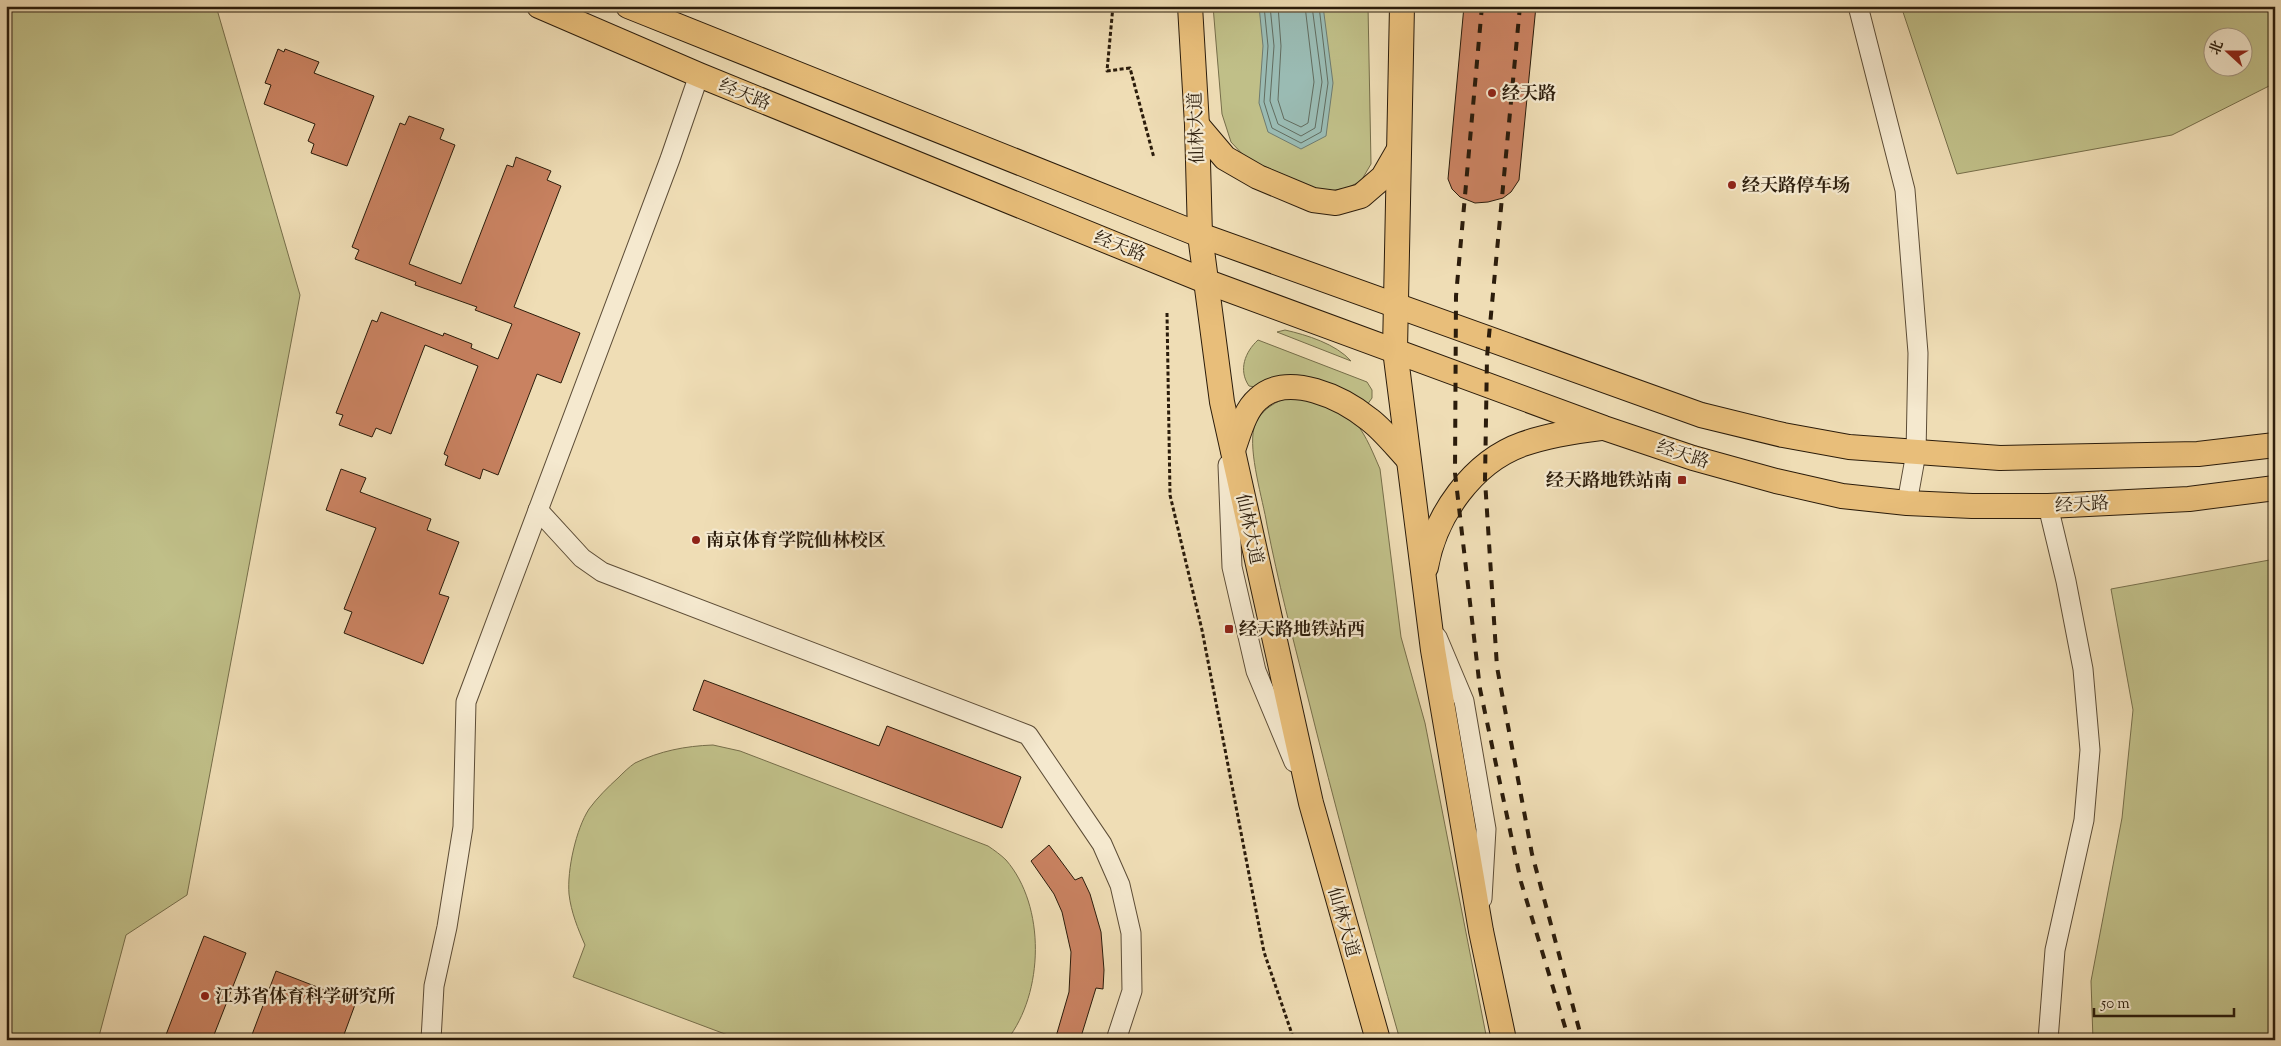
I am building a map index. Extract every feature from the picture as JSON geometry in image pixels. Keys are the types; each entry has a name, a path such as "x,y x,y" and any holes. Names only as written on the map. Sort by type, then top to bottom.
{"main road":[{"name":"经天路","path":"539,6 699,75 1205,281 1604,428 1694,458 1776,482 1842,496 1907,503 1972,506 2048,506 2189,499 2275,488"},
{"path":"628,6 1200,235 1701,415 1782,435 1839,445 1916,453 2000,458 2198,454 2275,445"},
{"name":"仙林大道","path":"1190,6 1197,125 1200,235 1222,402 1311,803 1378,1040"},
{"path":"1402,6 1394,305 1395,350 1428,614 1481,931 1504,1040"},
{"path":"1197,125 1226,158 1242,168 1258,177 1313,200 1328,202 1361,196 1383,176 1399,149"},
{"path":"1233,450 1244,420 1258,399 1277,389 1296,386 1314,390 1356,409 1371,421 1407,458"},
{"path":"1423,579 1428,553 1438,528 1454,500 1472,478 1486,466 1522,444 1563,433 1604,428"}],"street":[{"path":"1858,6 1905,190 1918,353 1916,453 1907,503"},
{"path":"431,1040 434,986 448,927 463,827 466,702 670,158 699,75"},
{"path":"1222,402 1229,481 1232,567 1256,671 1311,803"},
{"path":"2048,506 2066,580 2083,669 2090,750 2084,820 2055,950 2048,1040"},
{"path":"538,510 582,558 602,572 1028,734 1102,844 1120,885 1131,933 1132,991 1116,1040"}],"path":[{"path":"1113,6 1108,71 1130,68 1154,158"},
{"path":"1167,313 1170,495 1202,630 1264,952 1294,1040"}],"shaded area":[{"path":"6,6 216,6 300,295 187,895 126,935 98,1040 6,1040"},
{"path":"1213,6 1368,6 1371,164 1361,181 1347,188 1324,192 1247,159 1231,142 1222,114"},
{"path":"1901,6 2275,6 2275,83 2172,135 1957,174"},
{"path":"1285,330 1329,345 1351,361 1277,332"},
{"path":"1258,340 1367,382 1372,390 1372,398 1367,405 1249,386 1244,374 1244,362 1253,345"},
{"path":"1300,394 1330,406 1351,418 1370,445 1380,469 1401,637 1425,723 1487,1040 1400,1040 1363,909 1296,649 1254,463 1254,428 1261,415 1272,405"},
{"path":"2275,559 2275,1040 2093,1040 2091,981 2122,818 2133,710 2111,589"},
{"path":"713,745 740,751 988,846 1006,860 1019,879 1028,901 1034,925 1035,950 1033,975 1028,999 1019,1021 1007,1040 741,1040 573,977 585,945 571,907 569,873 576,838 584,817 607,789 635,763 673,750"}],"water":[{"path":"1259,6 1323,6 1333,83 1326,136 1301,149 1268,132 1259,103 1263,46"}],"building":[{"name":"经天路","path":"1464,6 1536,6 1519,180 1511,192 1503,198 1488,202 1475,203 1460,197 1452,189 1448,179"},
{"path":"278,49 284,52 285,49 319,62 314,73 374,96 347,166 311,153 314,144 308,141 315,124 264,104 271,85 265,83"},
{"path":"409,116 444,129 440,139 455,145 409,264 461,284 507,165 513,167 516,157 551,171 547,180 561,186 514,307 580,333 561,383 537,374 498,475 483,469 480,479 445,465 448,456 444,454 478,366 425,345 391,434 376,428 372,437 339,425 343,415 336,413 372,320 377,322 381,312 443,336 444,333 472,344 471,348 498,359 512,324 475,310 477,307 415,285 416,282 355,259 359,250 352,247 400,123 405,125"},
{"path":"341,469 366,478 360,492 431,519 427,530 459,542 439,594 449,597 423,664 344,633 352,612 344,609 376,528 326,510"},
{"path":"704,680 879,746 887,726 1021,777 1002,828 693,710"},
{"path":"1049,845 1075,880 1082,877 1090,894 1101,932 1104,970 1103,989 1096,988 1080,1040 1055,1040 1069,992 1071,952 1062,912 1054,894 1031,861"},
{"name":"江苏省体育科学研究所","path":"204,936 246,953 212,1040 164,1040"},
{"path":"276,971 356,1002 342,1040 250,1040"}],"railway":[{"path":"1482,6 1456,296 1455,473 1480,689 1521,882 1569,1040"},
{"path":"1520,6 1487,357 1485,480 1497,667 1532,854 1582,1040"}],"place":[{"name":"经天路","path":"1492,93"},
{"name":"经天路停车场","path":"1732,185"},
{"name":"经天路地铁站南","path":"1682,480"},
{"name":"南京体育学院仙林校区","path":"696,540"},
{"name":"经天路地铁站西","path":"1229,629"},
{"name":"江苏省体育科学研究所","path":"205,996"}]}
